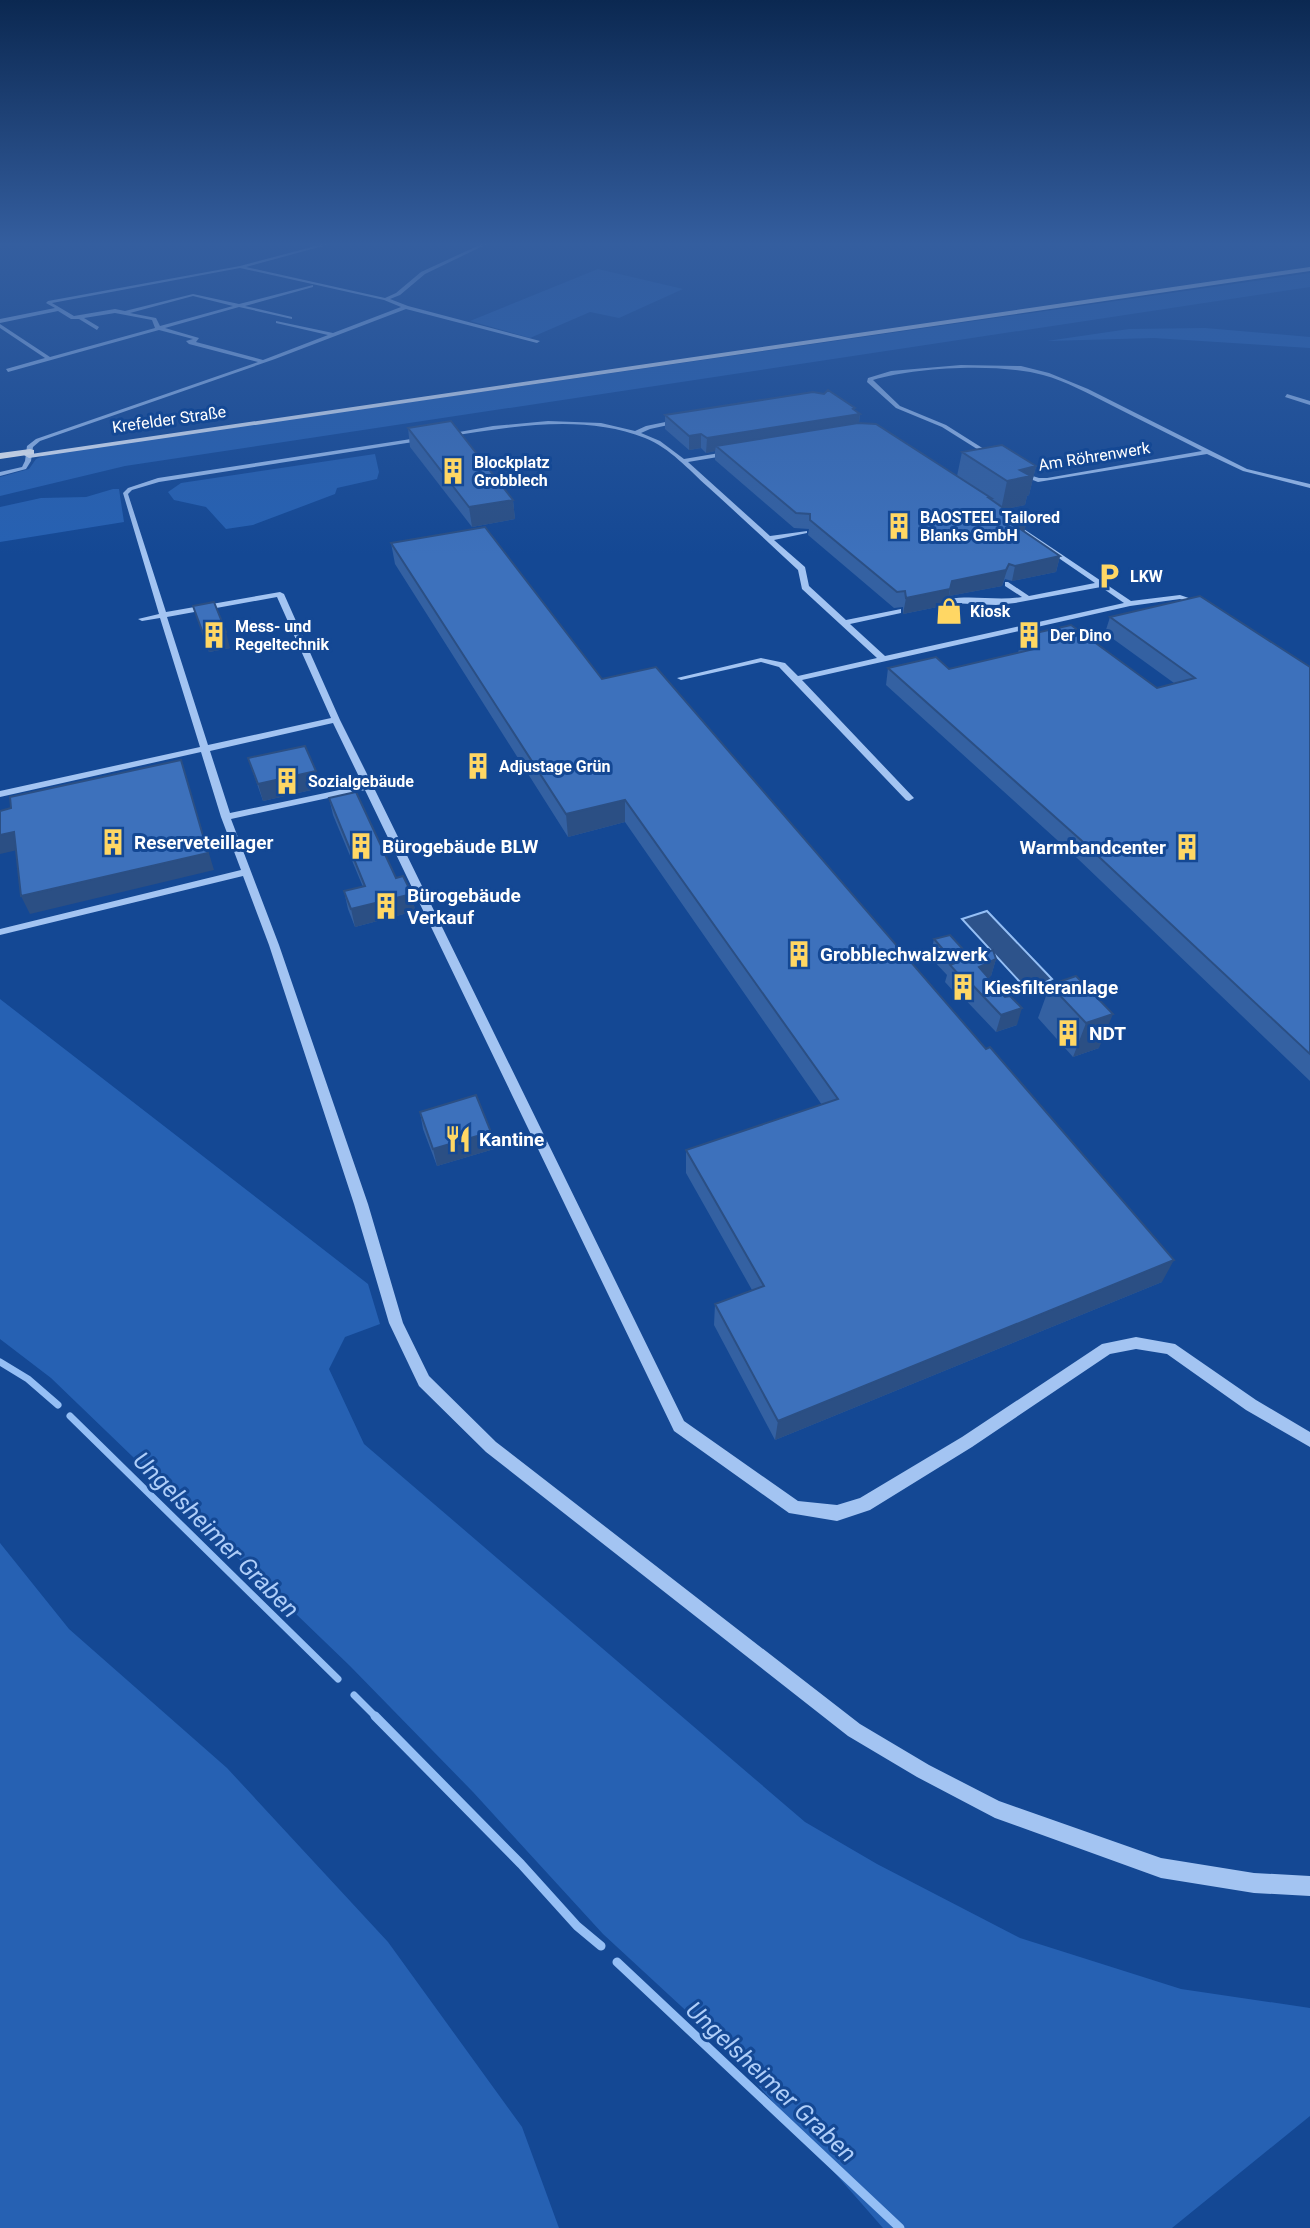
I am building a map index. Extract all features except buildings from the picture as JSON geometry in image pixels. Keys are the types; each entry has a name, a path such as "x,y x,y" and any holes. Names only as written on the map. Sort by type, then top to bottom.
{"highway":[{"name":"Krefelder Straße","path":"0,458 29,453"}],"main road":[{"name":"Krefelder Straße","path":"29,453 759,347"}],"street":[{"path":"33,347 49,358"},
{"path":"8,370 89,347"},
{"path":"214,347 263,361"},
{"path":"0,474 23,468 32,443 38,440 301,347"},
{"name":"Am Röhrenwerk","path":"1001,462 944,426 889,402 870,379 891,373 961,367 1021,368 1047,374 1086,390 1245,470 1310,486"},
{"path":"1287,396 1310,403"},
{"path":"637,432 688,420"},
{"path":"846,424 856,432"},
{"path":"440,436 520,425 588,425 637,432 660,443 802,569 806,587 883,659"},
{"path":"660,425 671,428"},
{"path":"683,461 856,432 879,434 1130,604"},
{"path":"426,438 158,480 130,489 125,494 226,817 274,945 360,1204 396,1323 424,1381 491,1447 854,1730 923,1771 995,1809 1161,1868 1254,1883 1310,1886"},
{"path":"813,439 822,446"},
{"path":"770,446 778,453"},
{"path":"697,449 706,457"},
{"name":"Am Röhrenwerk","path":"1013,470 1024,477 1047,480 1206,452"},
{"path":"724,454 733,461"},
{"path":"768,539 805,532"},
{"path":"1008,584 1026,597"},
{"path":"952,601 970,598 1001,603 1102,585"},
{"path":"142,619 280,594 336,720 679,1426 795,1508 837,1513 863,1505 967,1442 1107,1348 1136,1343 1170,1348 1251,1405 1310,1440"},
{"path":"796,679 1130,604 1181,597 1206,606"},
{"path":"845,623 898,611"},
{"path":"681,678 761,660 782,665 909,798"},
{"path":"0,794 336,720"},
{"path":"226,817 370,786"},
{"path":"0,932 247,872"}],"shaded area":[{"path":"794,347 913,347 125,466 0,496 0,477 29,469 36,459 47,454"},
{"path":"375,454 379,472 377,479 337,488 335,494 253,525 226,529 206,507 174,500 168,492 181,483"},
{"path":"119,489 124,522 0,542 0,507 41,498 86,497"},
{"path":"987,911 1052,979 1046,982 1051,988 1031,994 962,919"},
{"path":"0,999 368,1284 380,1324 345,1337 329,1369 364,1444 805,1822 877,1864 1020,1938 1181,1989 1310,2008 1310,2116 1172,2228 883,2228 721,2043 603,1934 473,1792 350,1666 51,1378 0,1339"},
{"path":"0,1543 69,1629 227,1768 388,1942 522,2127 559,2228 0,2228"}],"waterway":[{"name":"Ungelsheimer Graben","path":"0,1362 28,1379 58,1405"},
{"name":"Ungelsheimer Graben","path":"70,1416 338,1679"},
{"name":"Ungelsheimer Graben","path":"354,1695 375,1716"},
{"name":"Ungelsheimer Graben","path":"375,1716 521,1864 577,1926 601,1946"},
{"name":"Ungelsheimer Graben","path":"617,1962 900,2228"}],"place":[{"name":"Blockplatz Grobblech","path":"453,471"},
{"name":"BAOSTEEL Tailored Blanks GmbH","path":"899,526"},
{"name":"LKW","path":"1109,576"},
{"name":"Kiosk","path":"949,611"},
{"name":"Mess- und Regeltechnik","path":"214,635"},
{"name":"Der Dino","path":"1029,635"},
{"name":"Adjustage Grün","path":"478,766"},
{"name":"Sozialgebäude","path":"287,781"},
{"name":"Reserveteillager","path":"113,842"},
{"name":"Bürogebäude BLW","path":"361,846"},
{"name":"Warmbandcenter","path":"1187,847"},
{"name":"Bürogebäude Verkauf","path":"386,906"},
{"name":"Grobblechwalzwerk","path":"799,954"},
{"name":"Kiesfilteranlage","path":"963,987"},
{"name":"NDT","path":"1068,1033"},
{"name":"Kantine","path":"458,1139"}]}
